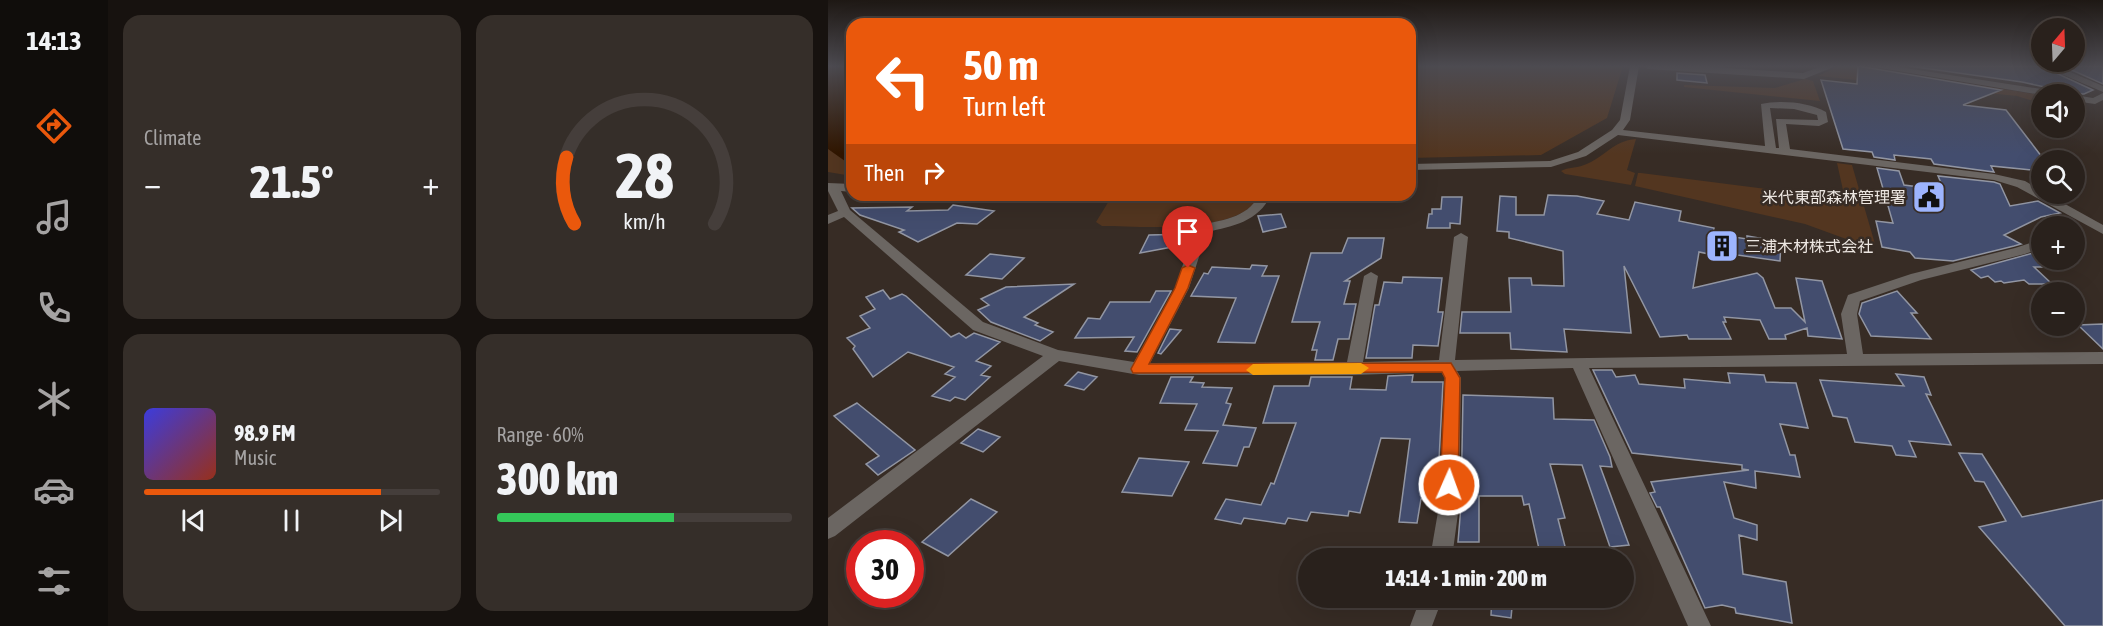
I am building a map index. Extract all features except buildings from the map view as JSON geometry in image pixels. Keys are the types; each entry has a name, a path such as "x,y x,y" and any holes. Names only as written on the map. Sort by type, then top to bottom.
{"street":[{"path":"1416,167 1551,164 1582,154 1616,132 1625,120 1631,95"},
{"path":"2085,100 2095,101 2103,96"},
{"path":"1771,150 1765,106 1814,109 1822,114 1823,122 1819,123 1780,120 1785,152"},
{"path":"1616,132 1995,177 2021,184 2103,230"},
{"path":"831,188 844,212 978,326 1056,355 1139,369 1354,369 1579,363 2103,358"},
{"path":"1139,369 1182,288 1201,229 1246,218 1262,205 1263,201"},
{"path":"828,220 844,212"},
{"path":"1443,548 1449,506 1453,378 1446,367 1461,237"},
{"path":"1856,359 1849,314 1853,298 1916,277 2031,247"},
{"path":"1354,369 1371,276"},
{"path":"828,530 1056,355"},
{"path":"1579,363 1700,626"},
{"path":"1421,626 1428,608"}],"shaded area":[{"path":"828,95 846,95 846,175 828,172"},
{"path":"828,95 846,95 846,162 828,149"},
{"path":"1416,95 1614,95 1607,118 1541,155 1416,158"},
{"path":"1764,95 1818,95 1820,101"},
{"path":"2009,95 2031,95 2031,100 2017,96"},
{"path":"1636,139 1627,170 1635,173 1631,185 1565,174 1561,171 1592,162 1615,146"},
{"path":"1837,163 1852,165 1875,244 1860,244 1805,224 1635,186 1638,173 1641,173 1845,199"},
{"path":"1109,201 1255,201 1249,208 1232,217 1211,223 1164,227 1102,226 1096,222"}],"slow traffic":[{"path":"1253,370 1361,368"}],"place":[{"name":"米代東部森林管理署","path":"1929,197"},
{"name":"三浦木材株式会社","path":"1722,246"}],"route":[{"path":"1188,268 1182,288 1139,369 1276,370 1446,367 1453,378 1449,485"}]}
